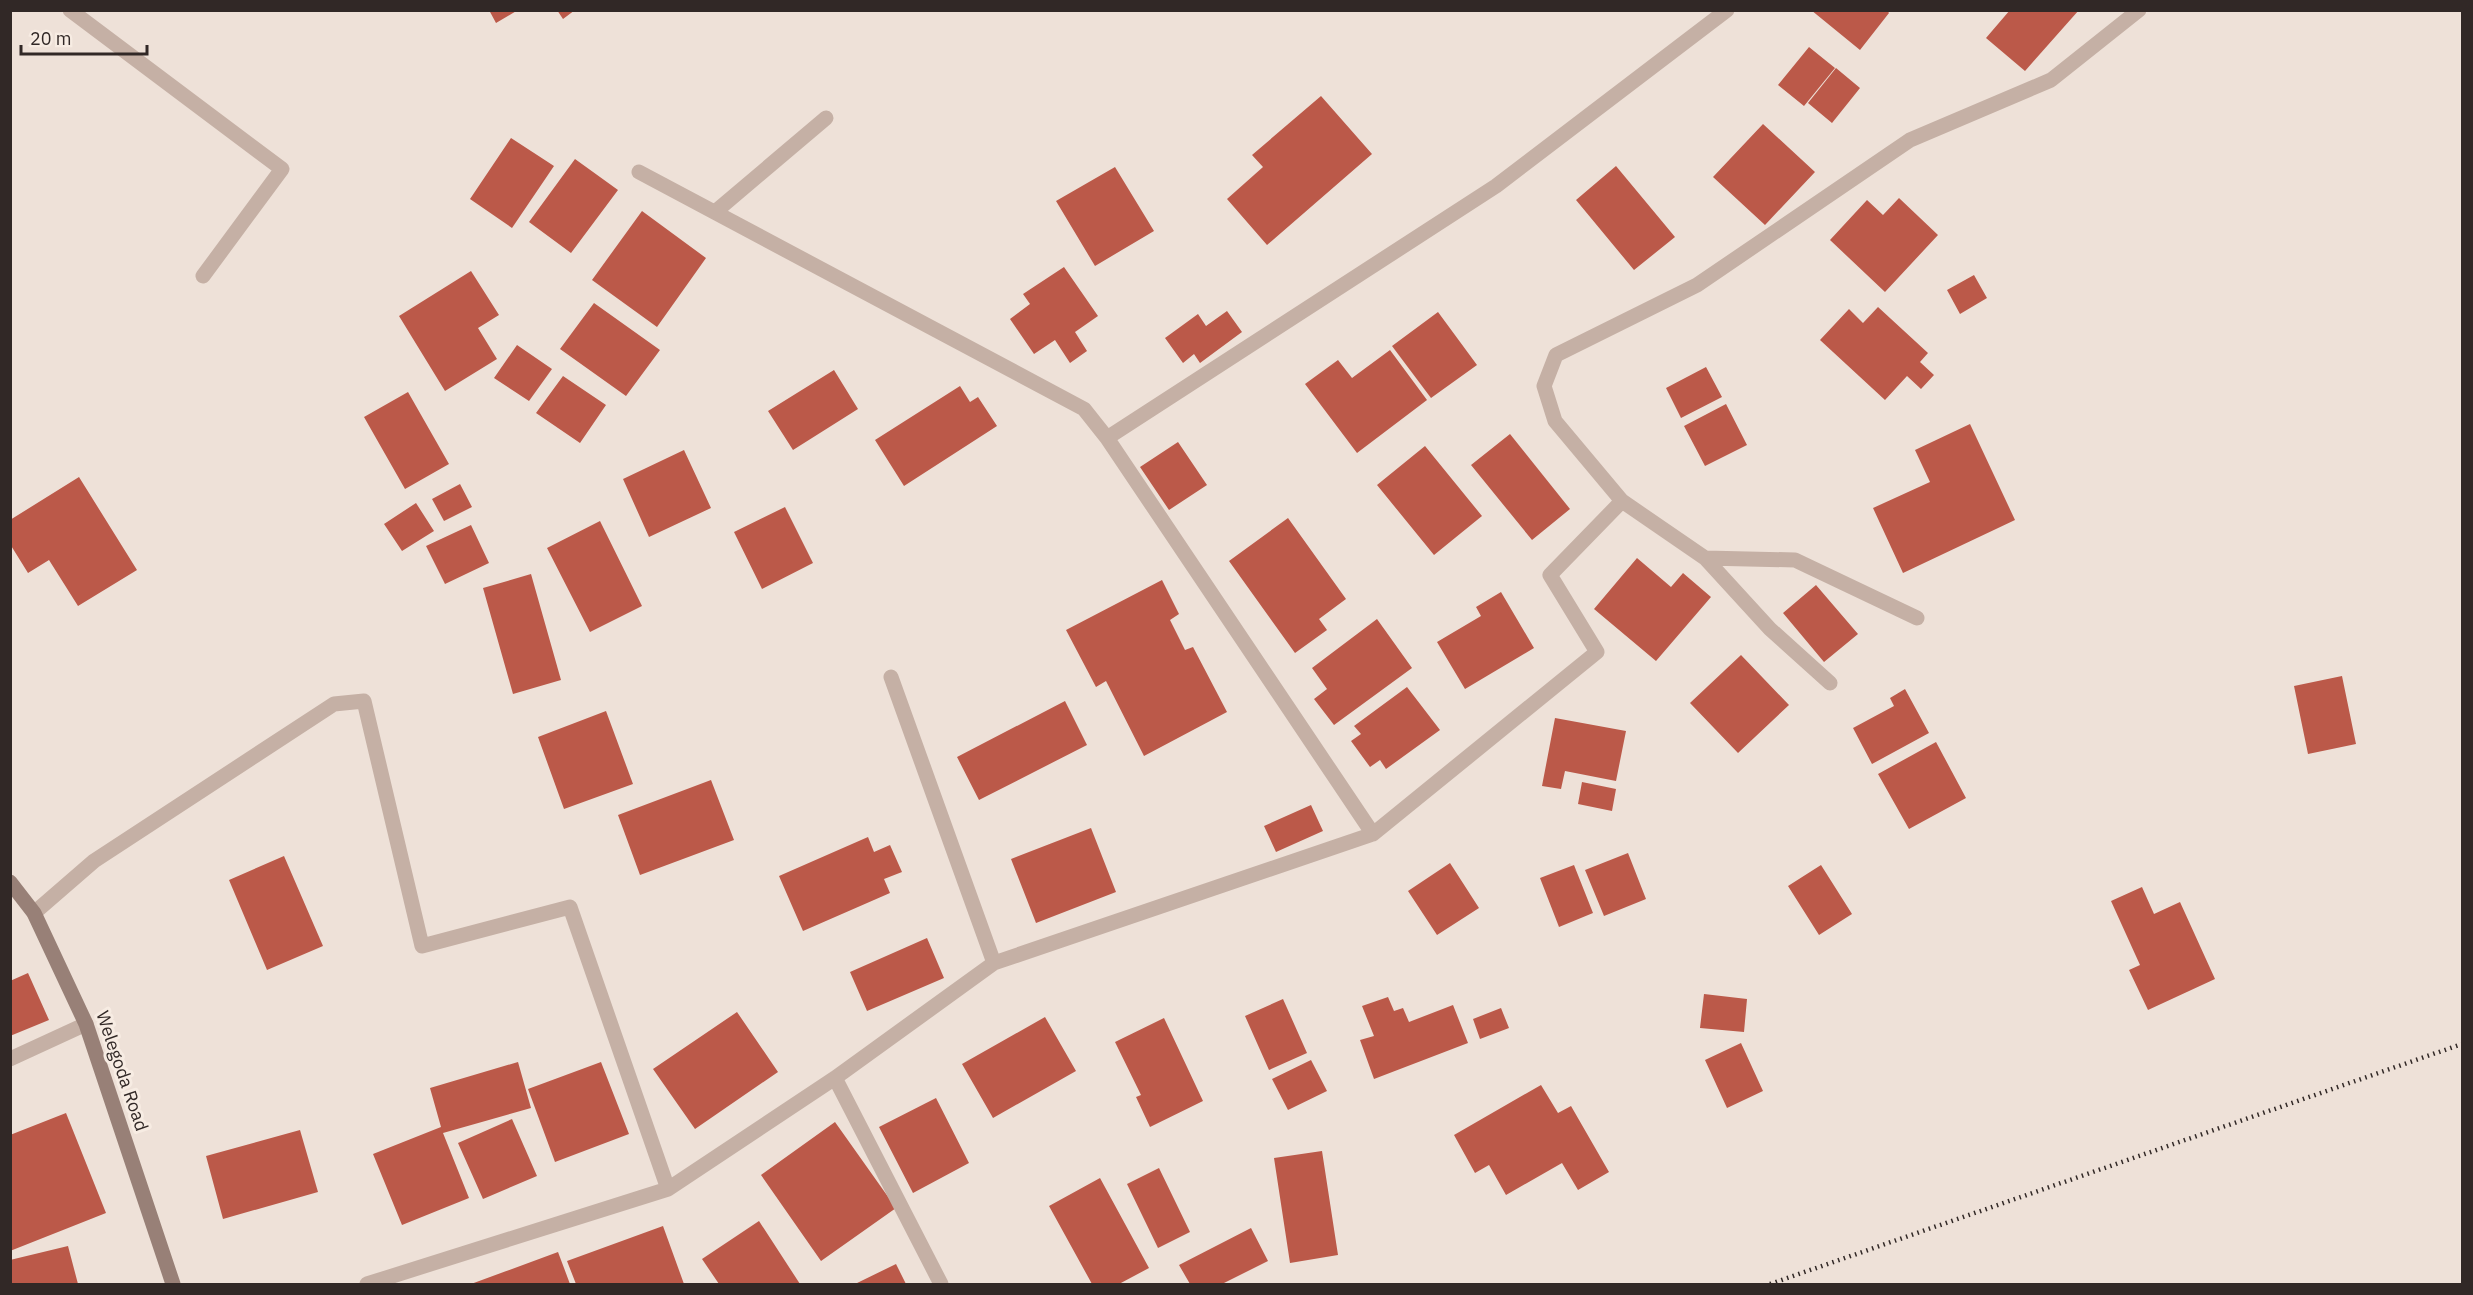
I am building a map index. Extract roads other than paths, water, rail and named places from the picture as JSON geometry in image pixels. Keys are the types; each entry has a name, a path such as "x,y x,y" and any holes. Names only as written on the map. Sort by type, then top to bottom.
{"street":[{"path":"70,10 282,169 202,276"},
{"path":"1107,438 1496,186 1727,10"},
{"path":"1830,683 1770,629 1705,558 1622,501 1555,421 1544,386 1556,355 1697,285 1910,140 2051,80 2139,10"},
{"path":"715,212 826,118"},
{"path":"639,172 1084,409 1107,438 1373,834"},
{"path":"367,1284 668,1188 835,1078 994,963 1373,834 1597,652 1550,575 1622,501"},
{"path":"1705,558 1795,560 1917,618"},
{"path":"891,677 994,963"},
{"path":"34,913 94,861 334,704 364,701 422,946 570,907 668,1188"},
{"name":"Welegoda Road","path":"10,882 34,913 86,1024 173,1284"},
{"path":"10,1059 86,1024"},
{"path":"835,1078 941,1284"}],"railway":[{"path":"1770,1284 2462,1044"}]}
